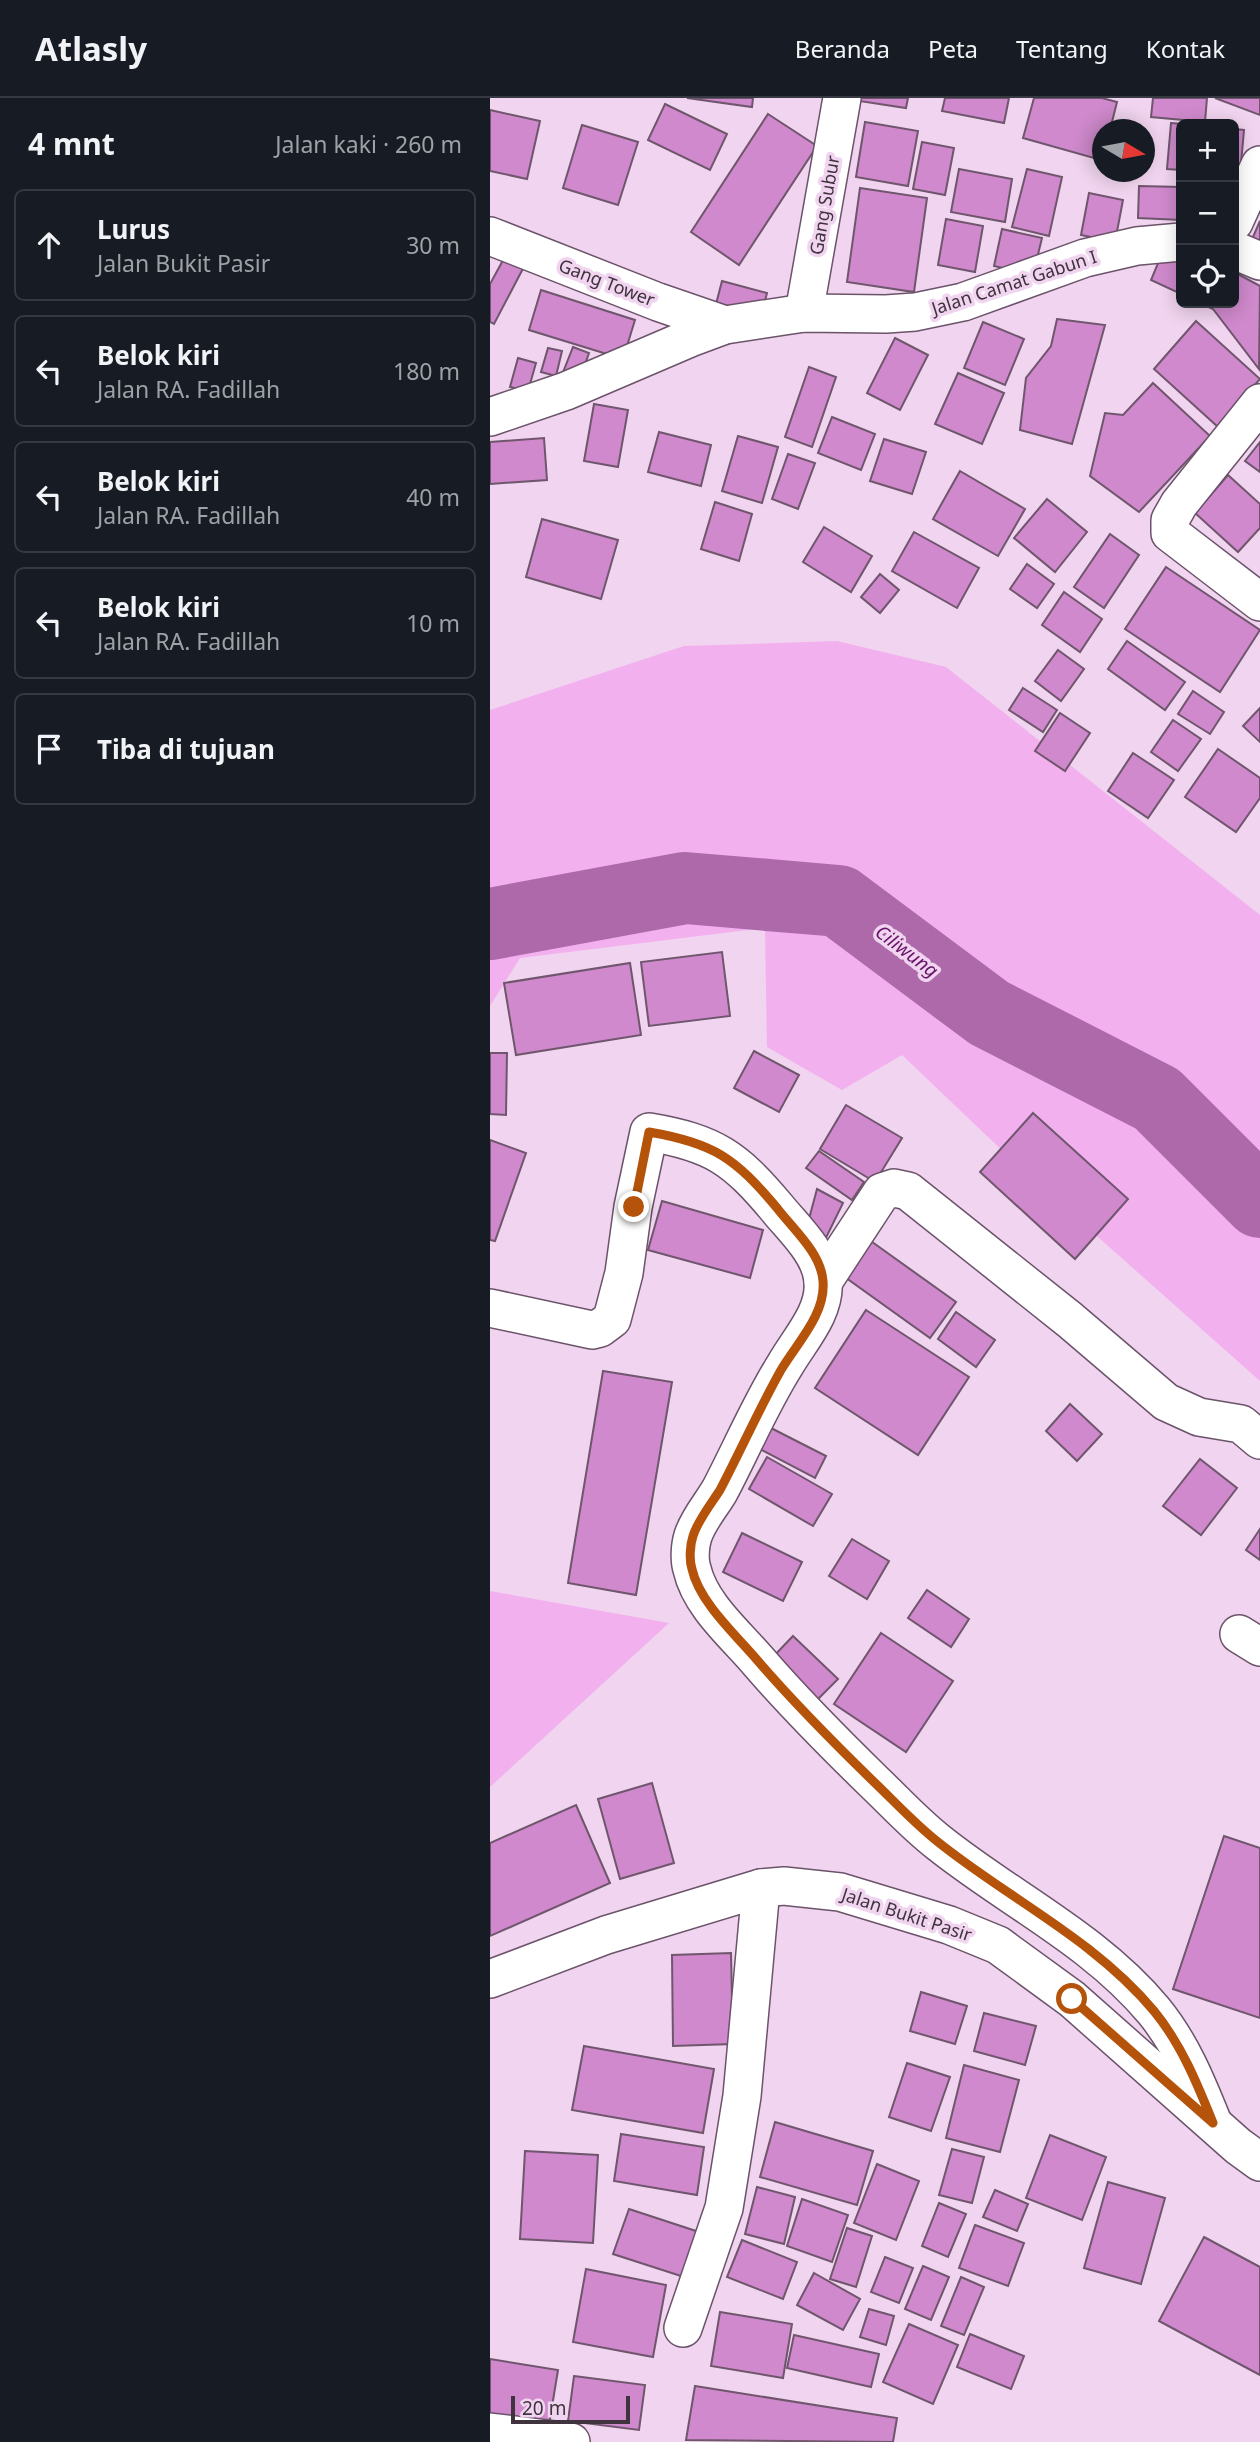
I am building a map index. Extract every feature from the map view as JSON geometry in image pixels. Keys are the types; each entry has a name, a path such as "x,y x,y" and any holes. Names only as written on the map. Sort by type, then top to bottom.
{"street":[{"name":"Gang Subur","path":"804,313 842,98"},
{"path":"1239,211 1260,165"},
{"name":"Gang Tower","path":"490,236 658,302 725,325"},
{"name":"Jalan Camat Gabun I","path":"490,417 566,391 725,325 804,313 886,314 929,310 963,302 1085,258 1137,246 1176,242"},
{"path":"1239,252 1260,261"},
{"path":"1260,403 1174,510 1170,520 1170,533 1260,603"},
{"path":"490,1308 592,1330 600,1328 612,1319 624,1273 649,1132 699,1143 719,1152 744,1172 808,1246 820,1268 823,1282 822,1300 693,1535 692,1569 699,1587 726,1624 822,1733 918,1824 982,1875 1079,1940 1138,1994 1155,2012 1186,2059 1213,2123"},
{"path":"823,1282 882,1192 901,1188 1070,1320 1166,1402 1199,1417 1241,1424 1260,1440"},
{"name":"Jalan Bukit Pasir","path":"490,1979 606,1935 761,1888 784,1886 840,1892 949,1925 998,1945 1072,1999 1238,2146 1260,2162"},
{"path":"683,2328 724,2208 742,2096 761,1888"},
{"path":"490,2432 571,2442"}],"shaded area":[{"path":"837,641 946,667 1260,915 1260,1381 1026,1173 902,1055 842,1090 767,1047 765,928 520,958 490,1006 490,710 684,646"},
{"path":"490,1591 669,1623 490,1787"}],"building":[{"path":"687,98 753,98 752,107"},
{"path":"859,98 908,98 906,108 859,101"},
{"path":"945,98 1009,98 1004,123 942,111"},
{"path":"1034,98 1102,98 1117,102 1113,119 1092,119 1092,157 1023,138"},
{"path":"1153,98 1207,98 1205,119 1151,117"},
{"path":"1215,98 1260,98 1260,115"},
{"path":"665,104 727,134 710,170 648,140"},
{"path":"490,110 540,121 527,179 490,171"},
{"path":"768,114 817,146 739,265 691,232"},
{"path":"865,122 918,131 908,186 856,177"},
{"path":"1171,123 1176,123 1176,170 1167,169"},
{"path":"582,125 638,142 618,205 563,188"},
{"path":"1239,130 1244,130 1239,175"},
{"path":"922,142 954,148 945,195 913,189"},
{"path":"959,169 1012,179 1005,222 951,212"},
{"path":"1027,169 1062,177 1049,236 1012,227"},
{"path":"1139,186 1176,187 1176,220 1138,218"},
{"path":"860,188 927,198 914,292 847,282"},
{"path":"1089,193 1123,200 1115,242 1081,235"},
{"path":"946,219 983,226 975,272 938,265"},
{"path":"1260,221 1260,251 1249,246"},
{"path":"1002,229 1042,238 1033,275 994,266"},
{"path":"508,251 527,261 494,324 490,322 490,284"},
{"path":"1161,256 1176,256 1176,292 1151,280"},
{"path":"1239,275 1260,286 1259,369 1211,308 1239,308"},
{"path":"722,281 767,293 761,316 716,304"},
{"path":"541,290 635,320 623,359 529,330"},
{"path":"1057,319 1105,325 1072,444 1020,430 1026,378 1051,346"},
{"path":"1196,321 1260,379 1218,427 1154,369"},
{"path":"983,322 1024,339 1005,385 964,368"},
{"path":"895,338 928,355 900,410 867,393"},
{"path":"573,347 589,353 577,387 560,380"},
{"path":"548,348 562,351 556,376 541,372"},
{"path":"518,358 536,363 528,391 510,387"},
{"path":"809,367 836,377 812,447 785,437"},
{"path":"958,373 1004,393 982,444 935,424"},
{"path":"1153,383 1210,436 1139,512 1090,476 1105,413 1123,415"},
{"path":"594,404 628,410 618,467 584,461"},
{"path":"832,417 875,434 861,470 818,453"},
{"path":"659,432 711,445 701,486 648,472"},
{"path":"738,436 778,447 762,503 722,491"},
{"path":"544,438 547,480 490,484 490,442"},
{"path":"884,439 926,452 912,494 870,481"},
{"path":"1260,442 1260,472 1245,461"},
{"path":"788,454 815,463 798,509 772,499"},
{"path":"960,471 1025,509 998,556 933,519"},
{"path":"1228,475 1260,504 1260,528 1238,552 1195,513"},
{"path":"1047,499 1087,532 1055,572 1014,538"},
{"path":"715,502 752,514 739,561 701,549"},
{"path":"542,519 618,540 601,599 526,577"},
{"path":"824,527 872,556 851,592 803,562"},
{"path":"914,532 979,568 957,608 892,571"},
{"path":"1110,534 1139,555 1104,608 1074,587"},
{"path":"1027,564 1054,584 1037,608 1010,589"},
{"path":"1166,567 1260,630 1220,692 1125,629"},
{"path":"880,574 899,590 880,613 861,597"},
{"path":"1064,592 1102,619 1080,652 1042,625"},
{"path":"1127,641 1185,682 1165,710 1108,669"},
{"path":"1058,650 1084,669 1061,701 1035,681"},
{"path":"1023,688 1057,710 1043,732 1009,710"},
{"path":"1193,691 1224,712 1210,734 1178,714"},
{"path":"1260,708 1260,742 1243,726"},
{"path":"1060,713 1090,733 1065,771 1035,751"},
{"path":"1173,720 1201,739 1178,771 1151,752"},
{"path":"1218,749 1260,778 1260,798 1236,832 1185,797"},
{"path":"1133,753 1174,780 1148,818 1108,791"},
{"path":"722,952 730,1016 649,1026 641,962"},
{"path":"630,963 641,1035 516,1055 504,983"},
{"path":"754,1051 799,1075 779,1112 734,1088"},
{"path":"490,1053 507,1053 506,1115 490,1114"},
{"path":"846,1105 902,1138 875,1182 820,1149"},
{"path":"1033,1113 1128,1199 1075,1259 980,1172"},
{"path":"490,1140 526,1153 495,1241 490,1240"},
{"path":"819,1151 864,1182 852,1200 806,1168"},
{"path":"817,1189 843,1203 820,1250 806,1230"},
{"path":"662,1201 763,1230 750,1278 648,1250"},
{"path":"868,1239 956,1302 930,1338 842,1275"},
{"path":"866,1310 969,1377 918,1455 815,1388"},
{"path":"956,1312 995,1340 976,1367 938,1339"},
{"path":"603,1371 672,1382 636,1595 568,1583"},
{"path":"1070,1404 1102,1434 1077,1461 1046,1431"},
{"path":"769,1427 826,1456 815,1478 758,1448"},
{"path":"767,1457 832,1494 813,1526 749,1489"},
{"path":"1200,1459 1237,1488 1201,1535 1163,1506"},
{"path":"1260,1529 1260,1560 1246,1550"},
{"path":"742,1533 802,1562 783,1601 723,1572"},
{"path":"852,1539 889,1561 867,1599 829,1576"},
{"path":"927,1590 969,1619 951,1647 908,1618"},
{"path":"881,1633 953,1681 906,1752 834,1704"},
{"path":"793,1636 838,1679 815,1702 771,1659"},
{"path":"652,1783 674,1863 620,1879 598,1799"},
{"path":"576,1805 610,1883 490,1936 490,1843"},
{"path":"1224,1836 1260,1848 1260,2018 1173,1989"},
{"path":"731,1953 733,2044 673,2046 672,1955"},
{"path":"921,1992 967,2006 955,2044 910,2031"},
{"path":"984,2013 1036,2026 1025,2065 974,2051"},
{"path":"584,2046 714,2069 703,2133 572,2110"},
{"path":"907,2063 950,2077 931,2131 889,2117"},
{"path":"964,2065 1019,2080 1000,2152 946,2138"},
{"path":"775,2122 873,2151 857,2205 760,2177"},
{"path":"621,2134 704,2147 697,2195 614,2181"},
{"path":"1050,2135 1106,2157 1082,2220 1026,2198"},
{"path":"952,2149 984,2157 972,2203 939,2195"},
{"path":"525,2151 598,2155 593,2243 520,2239"},
{"path":"877,2164 919,2181 896,2240 854,2223"},
{"path":"1108,2182 1165,2198 1141,2284 1084,2268"},
{"path":"757,2187 795,2197 784,2244 745,2234"},
{"path":"995,2190 1028,2204 1017,2231 983,2217"},
{"path":"802,2199 848,2215 832,2262 787,2246"},
{"path":"939,2203 966,2214 948,2257 922,2246"},
{"path":"629,2209 699,2232 684,2277 613,2254"},
{"path":"975,2225 1024,2243 1008,2286 959,2268"},
{"path":"847,2228 872,2236 856,2287 830,2279"},
{"path":"1204,2237 1260,2267 1260,2375 1159,2321"},
{"path":"742,2240 797,2262 783,2299 727,2277"},
{"path":"885,2257 913,2268 899,2303 871,2292"},
{"path":"923,2266 949,2277 931,2320 905,2309"},
{"path":"586,2269 666,2285 653,2357 573,2342"},
{"path":"814,2273 860,2299 843,2330 797,2305"},
{"path":"961,2277 984,2287 964,2335 941,2326"},
{"path":"869,2309 894,2316 886,2345 860,2337"},
{"path":"720,2312 792,2324 783,2378 711,2366"},
{"path":"909,2324 958,2345 933,2404 883,2382"},
{"path":"970,2334 1024,2356 1011,2389 957,2367"},
{"path":"794,2335 879,2354 871,2387 787,2368"},
{"path":"490,2359 558,2370 548,2431 490,2422"},
{"path":"574,2376 645,2385 639,2430 568,2421"},
{"path":"695,2386 897,2418 893,2442 686,2440"}],"waterway":[{"name":"Ciliwung","path":"490,924 685,888 839,901 989,1013 1157,1099 1260,1202"}],"route":[{"path":"634,1207 649,1132 699,1143 719,1152 744,1172 773,1204 808,1246 820,1268 823,1282 822,1300 815,1317 782,1369 693,1535 692,1569 707,1601 822,1733 934,1839 982,1875 1079,1940 1138,1994 1155,2012 1186,2059 1213,2123 1072,1999"}]}
